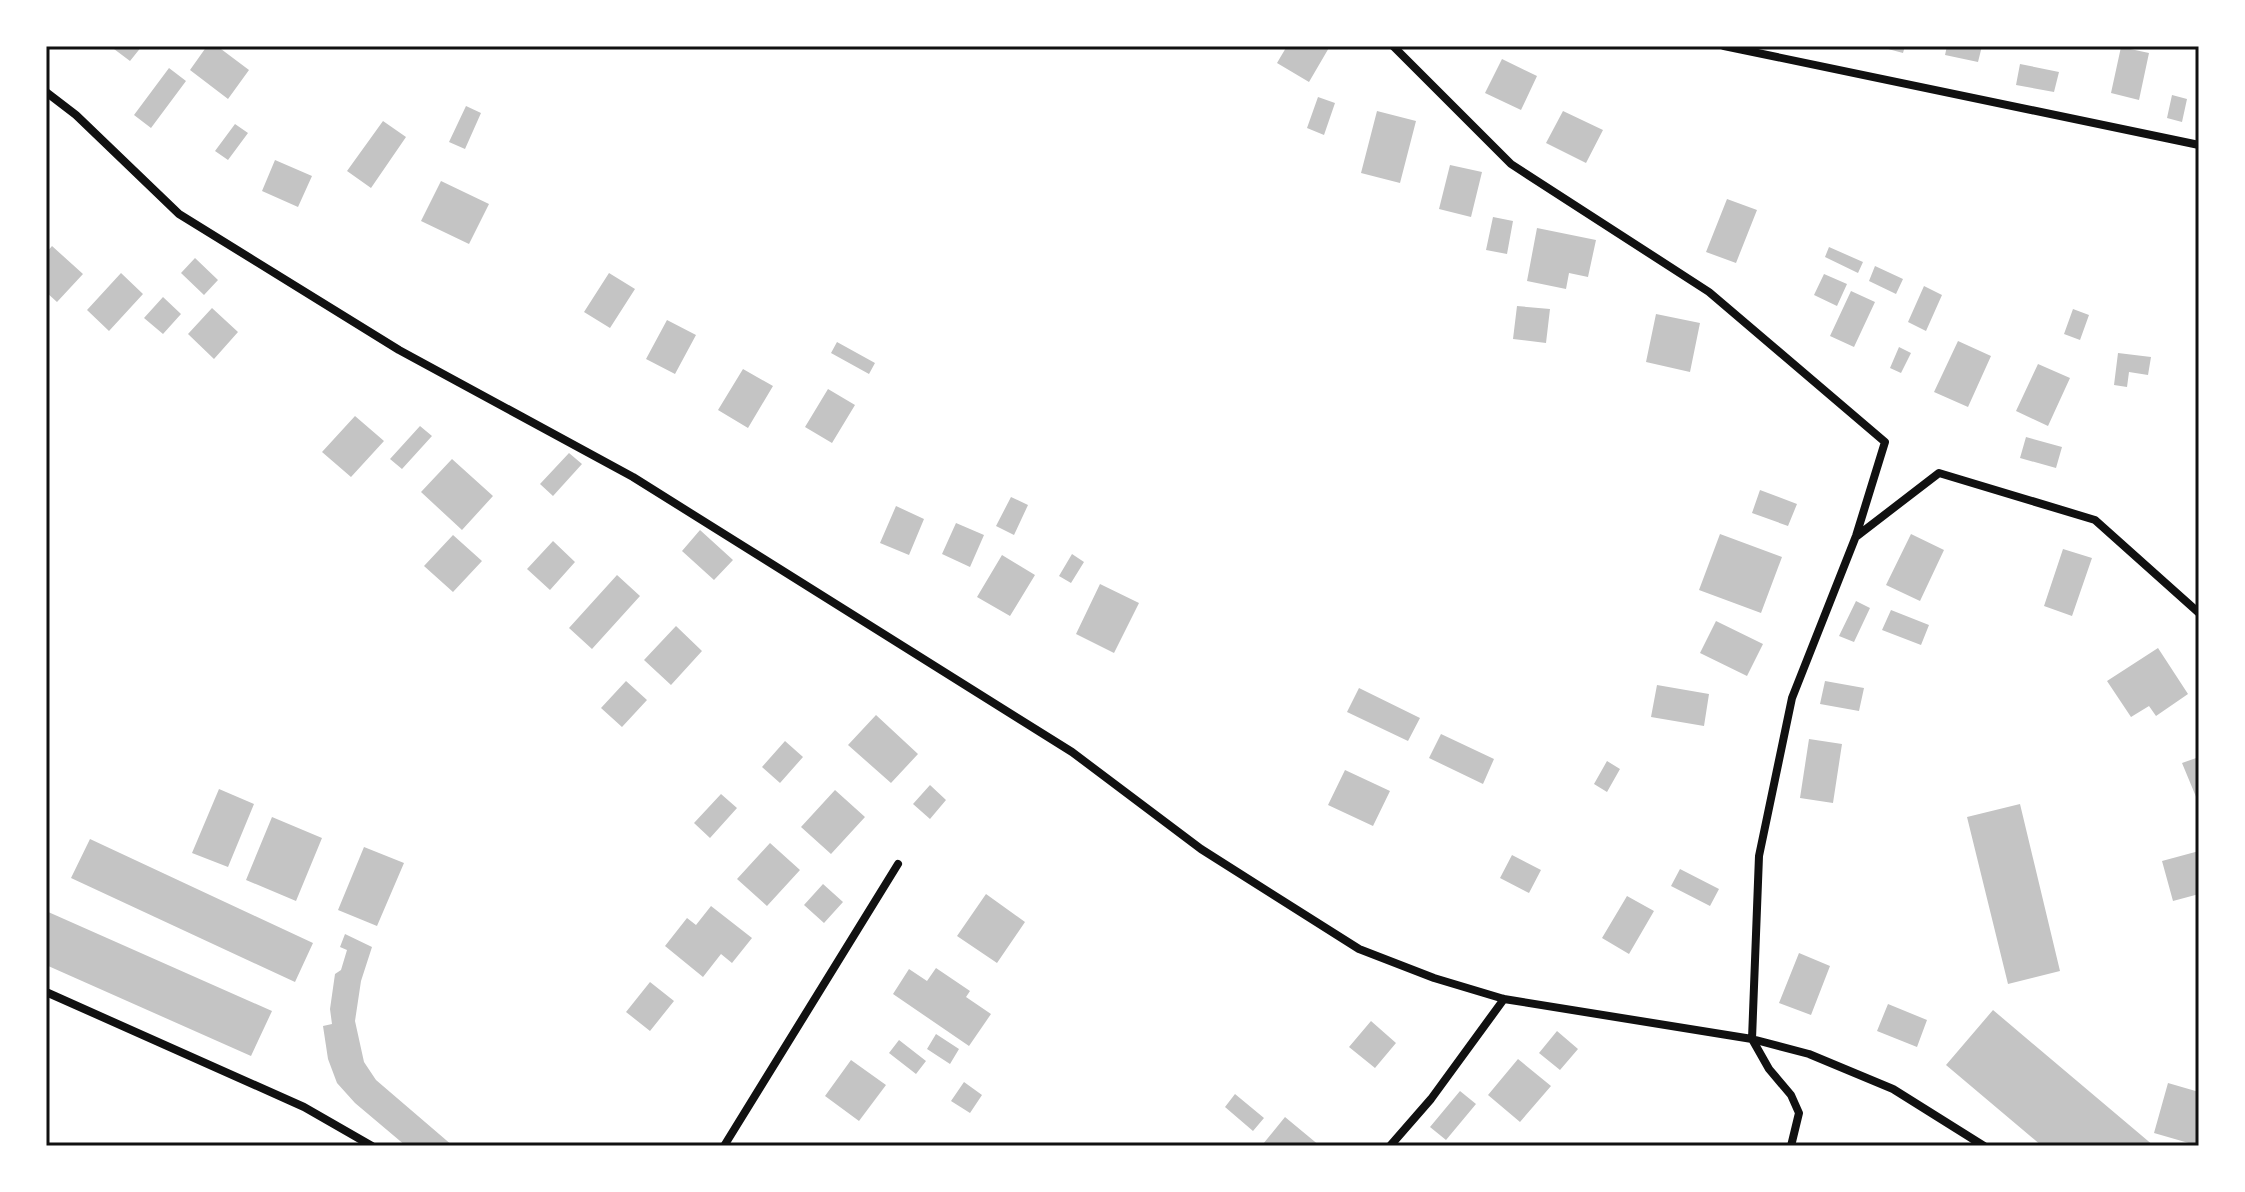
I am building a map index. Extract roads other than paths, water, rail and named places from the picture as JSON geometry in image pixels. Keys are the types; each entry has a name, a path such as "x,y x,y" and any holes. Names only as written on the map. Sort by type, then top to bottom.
{"street":[{"path":"1393,46 1511,164 1709,292 1885,442 1856,536 1792,698 1759,856 1752,1039 1769,1069 1791,1095 1799,1113 1791,1146"},
{"path":"1724,46 2199,145"},
{"path":"46,92 76,115 179,214 399,350 633,477 1072,752 1201,849 1359,949 1434,978 1504,999 1752,1039 1809,1054 1893,1089 1984,1146"},
{"path":"1856,536 1939,473 2095,520 2199,613"},
{"path":"724,1146 898,864"},
{"path":"46,992 304,1107 372,1146"},
{"path":"1390,1146 1431,1099 1504,999"}]}
